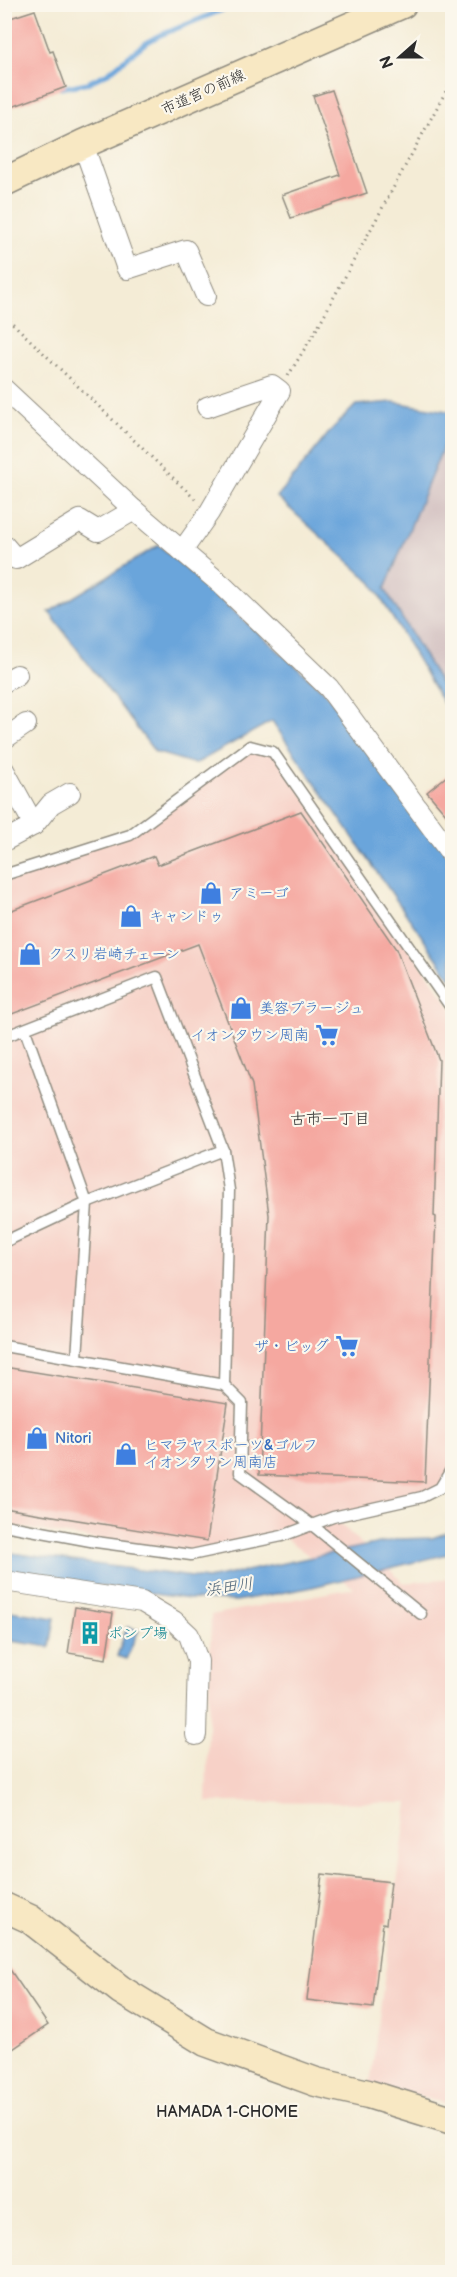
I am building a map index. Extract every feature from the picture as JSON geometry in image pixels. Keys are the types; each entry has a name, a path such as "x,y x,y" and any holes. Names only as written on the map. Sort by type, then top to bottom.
{"street":[{"name":"市道宮の前線","path":"4,182 82,144 402,4"},
{"path":"82,144 127,269 186,250 206,296"},
{"path":"182,551 209,513 280,391 273,385 207,407"},
{"path":"4,389 134,510 222,585 330,688 453,855"},
{"path":"4,545 15,559 80,520 98,531 134,510"},
{"path":"4,739 26,724"},
{"path":"4,770 34,825"},
{"path":"4,841 34,825 51,804 69,793"},
{"path":"4,1581 142,1602 174,1621 189,1635 198,1661 195,1735"},
{"path":"4,1907 30,1919 121,1990 207,2042 316,2082 368,2094 453,2120"}],"lane":[{"path":"4,875 130,835 250,746 273,752 453,1009"},
{"path":"4,1037 157,977 223,1150 229,1190 224,1385"},
{"path":"25,1030 87,1203 77,1358"},
{"path":"4,1242 87,1203 223,1150"},
{"path":"4,1346 224,1385 242,1403 240,1473 312,1525 421,1614"},
{"path":"4,1525 96,1542 191,1555 282,1536 333,1517 422,1497 440,1488 453,1468"}],"path":[{"path":"280,391 316,330 453,80"},
{"path":"4,315 209,513"}],"shaded area":[{"path":"452,425 452,703 385,589"},
{"path":"250,746 273,752 452,1009 452,1468 440,1488 334,1518 404,1583 452,1578 452,2105 370,2084 408,1803 206,1802 211,1615 354,1588 282,1536 191,1555 5,1525 4,875 130,835"}],"water":[{"path":"394,402 452,412 452,425 385,589 452,703 452,718 372,583 277,497 332,429 356,405"},
{"path":"159,545 325,692 452,859 452,980 272,721 195,764 155,752 49,612"},
{"name":"浜田川","path":"452,1531 452,1553 308,1588 236,1601 190,1599 5,1573 5,1552 207,1579 399,1539 432,1538"},
{"path":"4,1610 55,1618 50,1647 5,1640"},
{"path":"127,1627 139,1630 126,1659 117,1656"}],"building":[{"path":"35,10 66,87 4,110 4,20"},
{"path":"332,90 367,193 291,218 282,195 340,175 313,96"},
{"path":"453,771 453,822 427,792"},
{"path":"301,811 396,949 439,1060 434,1216 436,1217 425,1482 259,1475 269,1215 252,1085 198,944 4,1017 4,913 154,856 158,865"},
{"path":"4,1367 228,1403 207,1541 4,1508"},
{"name":"ポンプ場","path":"75,1607 113,1613 106,1659 68,1653"},
{"path":"322,1874 391,1882 386,1924 383,1923 373,2008 307,2000"},
{"path":"4,1961 48,2025 4,2055"}],"waterway":[{"path":"61,88 87,83 108,73 144,44 158,36 237,4"}],"place":[{"name":"アミーゴ","path":"211,893"},
{"name":"キャンドゥ","path":"131,916"},
{"name":"クスリ岩崎チェーン","path":"30,954"},
{"name":"美容プラージュ","path":"241,1008"},
{"name":"イオンタウン周南","path":"327,1035"},
{"name":"ザ・ビッグ","path":"347,1346"},
{"name":"Nitori","path":"37,1438"},
{"name":"ヒマラヤスポーツ&ゴルフ イオンタウン周南店","path":"126,1454"},
{"name":"ポンプ場","path":"90,1633"}],"district":[{"name":"古市一丁目","path":"330,1118"},
{"name":"HAMADA 1-CHOME","path":"227,2111"}]}
